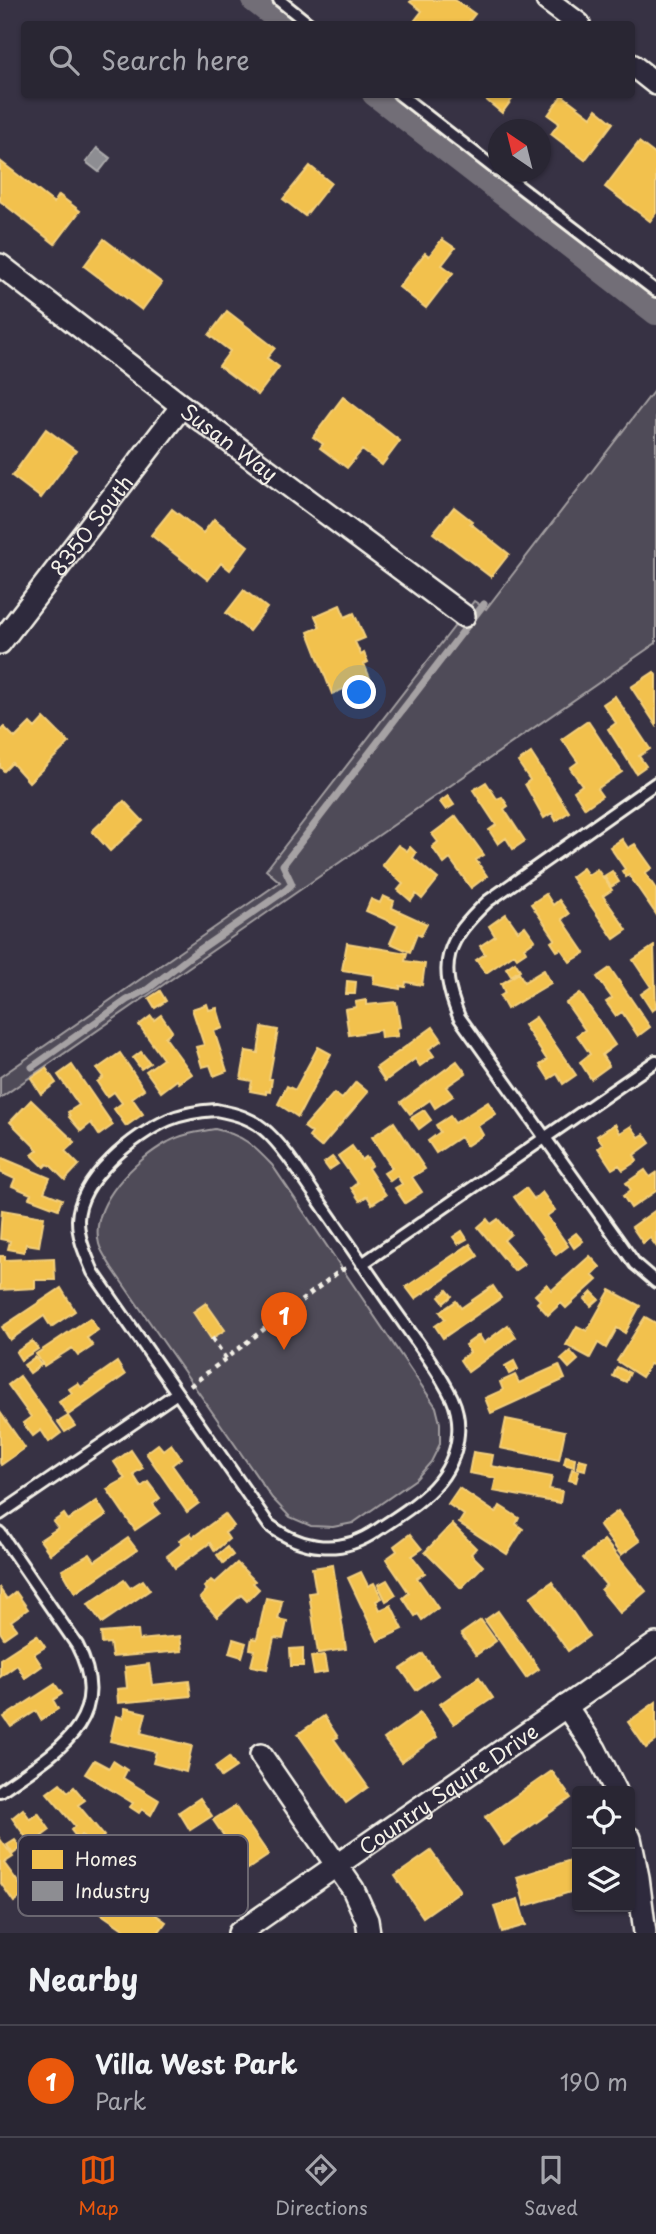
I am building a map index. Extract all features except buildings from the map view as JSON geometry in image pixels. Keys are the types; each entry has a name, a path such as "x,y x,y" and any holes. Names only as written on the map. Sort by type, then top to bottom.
{"street":[{"path":"547,0 575,21"},
{"path":"635,67 656,84"},
{"name":"Susan Way","path":"0,265 182,406 464,615"},
{"name":"8350 South","path":"0,643 182,406"},
{"name":"Country Squire Drive","path":"239,1933 656,1644"},
{"path":"566,1706 600,1758 613,1786"},
{"path":"261,1755 354,1889 367,1920 369,1933"},
{"path":"632,1849 645,1933"}],"lane":[{"path":"279,0 305,21"},
{"path":"404,98 488,163"},
{"path":"513,182 656,291"},
{"path":"656,783 488,901 467,921 454,940 447,966 448,990 459,1017 635,1264 656,1282"},
{"path":"362,1264 656,1061"},
{"path":"197,1111 216,1111 251,1120 267,1132 285,1153 362,1264 447,1390 457,1414 458,1433 454,1454 447,1471 431,1492 370,1535 344,1546 301,1544 284,1537 259,1513 93,1272 81,1245 78,1221 84,1197 96,1175 132,1143 167,1121 197,1111"},
{"path":"0,1514 177,1393"},
{"path":"0,1533 77,1645 90,1679 88,1700 76,1731 67,1743 0,1791"}],"path":[{"path":"177,1393 226,1359 341,1270 362,1264"},
{"path":"212,1338 226,1359"}],"shaded area":[{"path":"656,388 656,643 0,1098 0,1077 280,882 266,870 474,601 486,609"},
{"path":"215,1129 233,1134 247,1142 272,1165 436,1407 440,1423 440,1444 431,1462 416,1479 353,1523 333,1527 311,1526 290,1517 272,1498 100,1247 98,1229 101,1214 108,1199 129,1171 173,1139"}],"waterway":[{"path":"253,0 280,21"},
{"path":"379,98 656,313"},
{"path":"32,1067 127,1000 148,989 292,884 283,865 484,604"}],"place":[{"name":"Villa West Park","path":"284,1350"}]}
